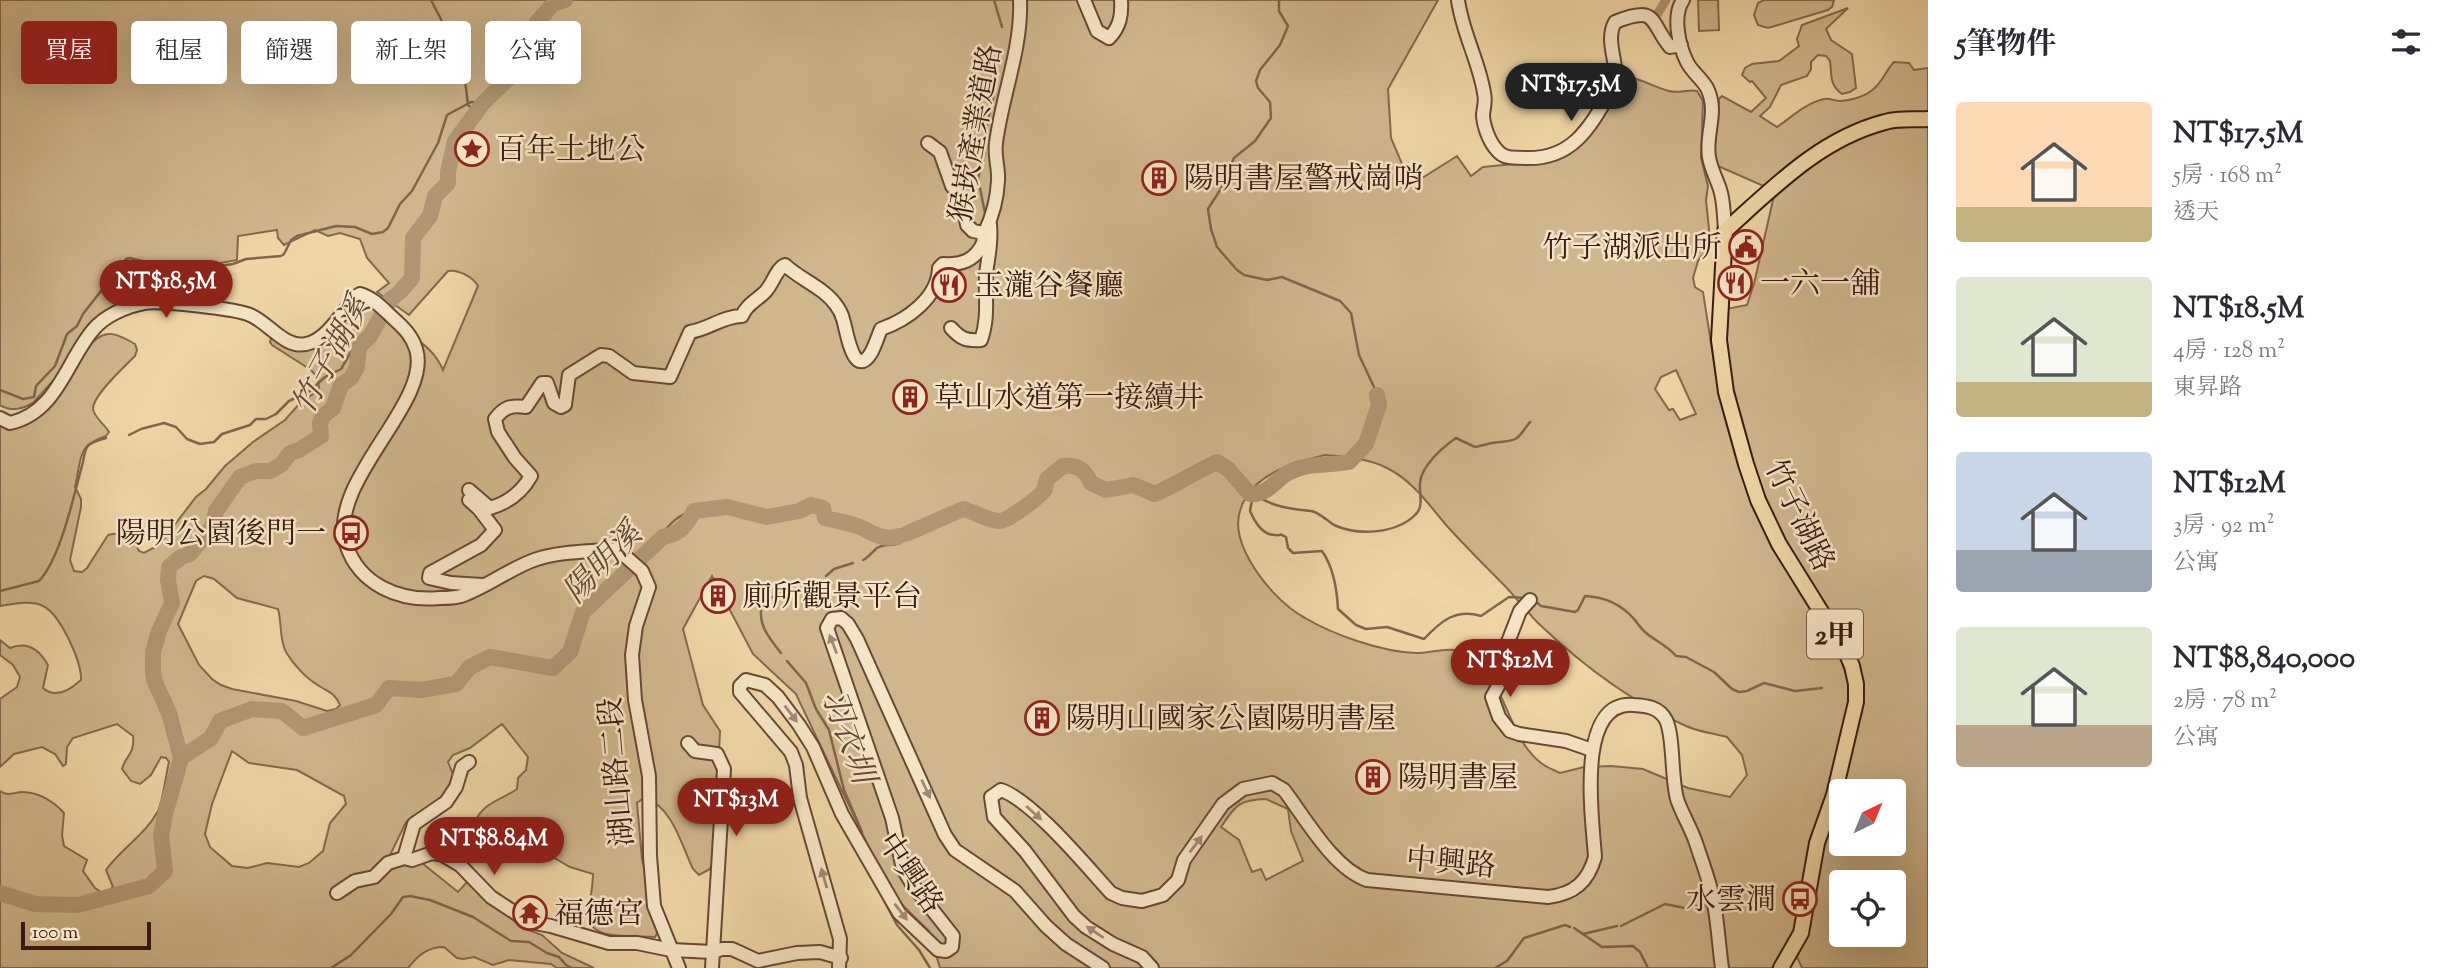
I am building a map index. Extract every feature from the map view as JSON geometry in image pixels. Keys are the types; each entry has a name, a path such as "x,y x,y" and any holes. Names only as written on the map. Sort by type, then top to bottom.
{"main road":[{"path":"1725,231 1784,177 1826,145 1887,121 1928,120"},
{"name":"竹子湖路","path":"1725,231 1719,340 1726,392 1746,464 1758,500 1774,533 1846,652 1856,684 1856,702 1834,795 1817,842 1801,933 1781,968"}],"street":[{"name":"猴崁產業道路","path":"487,586 429,578 430,573 481,545 495,530 466,497 469,491 489,508 505,504 527,484 531,476 498,432 495,419 502,409 526,407 542,383 547,383 554,403 561,407 565,405 569,375 601,355 609,356 634,373 670,377 690,332 714,325 729,316 742,316 746,307 765,292 780,267 785,265 798,277 821,290 836,305 844,320 851,354 862,360 870,356 881,328 901,322 929,296 943,264 959,265 970,259 983,243 998,179 995,146 1015,61 1020,0"},
{"path":"1084,0 1097,31 1109,38 1116,32 1122,15 1121,0"},
{"path":"1458,0 1461,20 1478,64 1485,96 1484,124 1496,150 1508,158 1541,159 1564,150 1584,132 1614,86 1616,76 1610,31 1615,22 1628,16 1648,16 1656,21 1670,47 1681,45"},
{"name":"竹子湖路","path":"1683,0 1679,6 1678,23 1681,45 1688,63 1707,89 1712,106 1709,158 1721,192 1725,231"},
{"path":"928,143 940,152 952,186 963,200 967,225 973,231 987,229 991,250 986,272 984,330 981,340 968,341 959,337 951,327"},
{"path":"0,418 9,423 28,416 45,402 66,376 91,331 104,319 144,303 232,308 251,315 294,344 304,345 322,336 360,294 373,301 398,323 408,333 417,351 415,379 409,394 355,485 345,517 346,544 358,566 379,587 389,592 414,598 457,597 487,586"},
{"name":"湖山路二段","path":"487,586 535,559 558,554 617,549 642,571 649,587 636,626 632,655 635,700 649,776 654,906 679,968"},
{"path":"1530,600 1520,611 1508,642 1506,672 1492,697 1499,717 1504,727 1519,734 1566,741 1592,750"},
{"name":"中興路","path":"840,963 840,939 800,798 796,765 790,752 740,692 740,686 746,680 754,680 772,691 799,725 813,747 842,814 899,913 938,950 946,951 952,947 953,936 903,869 892,818 827,628 832,619 841,618 857,639 945,835 955,850 1014,891 1066,944 1103,968"},
{"name":"中興路","path":"1152,968 1142,957 1113,944 1074,916 1025,850 994,817 991,797 1001,790 1010,793 1035,813 1111,893 1122,898 1142,901 1163,895 1178,880 1184,860 1223,804 1232,795 1249,786 1272,783 1284,790 1337,860 1353,875 1367,880 1559,896 1584,883 1595,858 1590,774 1592,750 1604,719 1621,705 1649,706 1660,712 1667,722 1671,769 1678,799 1714,901 1722,968"},
{"path":"688,743 695,751 717,754 724,769 712,968"},
{"path":"404,858 414,824 446,802 456,786 462,767 469,762"},
{"path":"337,893 355,881 373,877 388,863 404,858 412,860 432,853 443,855 460,865 491,897 530,922 609,943 637,943 671,950 713,952 732,949 758,961 797,953 820,952 840,963"}],"shaded area":[{"path":"0,0 1438,0 1388,89 1391,138 1411,185 1457,156 1471,176 1483,167 1545,161 1584,141 1624,76 1673,92 1697,91 1703,101 1701,158 1708,186 1708,248 1698,261 1693,278 1695,287 1703,292 1716,375 1750,498 1802,596 1837,648 1850,686 1848,707 1832,779 1829,779 1829,789 1818,819 1829,823 1829,856 1906,856 1906,779 1844,779 1861,692 1763,499 1734,408 1725,354 1726,309 1747,305 1775,191 1718,166 1714,158 1719,99 1722,96 1751,112 1766,98 1752,81 1742,75 1745,68 1752,64 1779,61 1799,46 1797,39 1802,25 1848,8 1826,29 1831,40 1852,54 1856,88 1842,94 1838,91 1832,79 1830,61 1826,56 1818,55 1811,62 1807,76 1781,85 1770,107 1760,116 1777,127 1817,101 1848,100 1868,93 1875,88 1894,62 1909,63 1914,70 1928,68 1928,968 1802,968 1790,941 1772,968 940,968 929,931 891,894 796,694 753,654 712,576 683,629 703,705 720,731 714,859 710,869 699,875 693,869 670,818 645,797 637,803 642,859 658,932 655,937 617,936 599,931 593,927 590,920 593,874 570,867 521,834 480,826 476,821 488,806 517,789 518,778 526,770 528,757 502,724 470,748 453,755 448,762 454,777 445,799 406,822 391,853 404,861 422,863 458,892 467,882 507,913 520,927 542,935 562,953 594,968 557,968 551,964 509,960 493,965 474,957 457,958 444,947 433,948 424,953 408,968 0,968 0,791 9,794 35,794 46,798 60,809 64,813 64,846 87,860 83,871 95,888 104,894 113,887 106,870 153,820 158,811 169,762 161,757 151,775 140,784 131,781 122,769 133,747 133,736 117,724 73,738 67,747 66,764 63,766 55,754 42,747 14,754 0,767 0,699 17,687 20,677 13,665 0,655 0,640 10,648 27,646 41,655 48,665 43,688 52,693 67,690 81,680 81,677 68,638 49,611 33,603 0,606 0,425 26,422 49,407 92,343 102,335 112,334 135,344 135,356 110,381 94,403 95,415 109,432 89,444 80,461 75,487 81,499 81,507 70,560 74,571 82,572 108,535 127,536 139,551 144,553 159,545 196,497 225,466 319,390 318,378 311,370 272,345 272,335 288,347 328,338 355,307 369,304 417,339 436,358 443,370 478,286 465,274 448,271 409,315 377,292 389,283 367,258 360,239 340,233 328,236 315,230 284,245 278,238 277,230 238,236 237,260 205,266 164,266 155,272 140,296 122,304 33,403 17,409 0,405","holes":["1676,370 1696,414 1680,420 1673,409 1669,410 1655,389 1661,377","1325,455 1372,462 1396,473 1420,494 1538,623 1572,653 1646,706 1691,728 1727,737 1742,755 1747,775 1730,797 1688,788 1643,769 1584,767 1560,773 1529,752 1491,677 1481,664 1468,654 1449,650 1403,652 1374,646 1330,630 1289,607 1267,585 1246,553 1238,529 1239,512 1254,487 1271,474","204,576 214,579 237,598 278,609 282,642 289,657 308,678 333,695 340,705 327,711 296,701 232,689 212,679 199,665 178,624 196,581","232,751 249,763 297,770 344,796 346,804 330,823 323,851 309,863 299,867 267,863 248,868 232,866 210,847 205,834 212,804","1266,799 1288,809 1291,831 1303,861 1266,880 1261,869 1252,872 1239,840 1221,827 1234,809 1243,802"]},
{"path":"1698,0 1718,0 1719,30 1699,31"},
{"path":"1764,0 1834,0 1828,10 1768,28 1758,25 1754,15 1758,3"}],"waterway":[{"path":"431,0 446,31 450,68 465,80 468,105 477,112"},
{"name":"竹子湖溪","path":"0,893 35,904 78,905 149,886 165,871 161,836 181,758 169,713 154,680 153,652 172,603 169,567 181,557 190,554 212,527 216,511 240,477 256,471 270,471 281,465 290,453 321,436 320,423 323,416 333,408 341,385 351,378 357,367 359,347 370,336 391,299 412,278 413,238 430,216 435,196 448,183 455,141 483,103 517,70 537,22 553,4 565,0"},
{"path":"994,0 1002,27"},
{"name":"陽明溪","path":"1279,0 1279,11 1288,26 1280,45 1260,70 1256,81 1258,88 1270,102 1271,118 1255,141 1234,158 1222,187 1208,209 1211,229 1217,247 1244,275 1267,280 1282,277 1340,301 1351,313 1359,355 1374,387"},
{"path":"1656,16 1666,0"},
{"path":"993,70 997,56"},
{"path":"986,218 978,178 985,153 983,142 994,93 991,78"},
{"path":"112,281 126,259 130,258 174,269 205,268 246,259 281,256 291,240 297,236 336,226 355,227 372,234 383,232 388,228 400,204 412,191 438,143 447,115 471,102 483,103"},
{"path":"0,390 23,399 34,397 36,386 55,366 67,334 77,326 101,291"},
{"path":"129,435 164,423 176,427 187,439 200,444 214,442 222,434 250,425 256,419 266,419 276,414 289,401 310,391 325,377 341,369 351,352 359,347"},
{"name":"陽明溪","path":"906,534 963,509 991,520 1004,520 1037,497 1045,489 1047,479 1063,466 1080,469 1091,483 1106,490 1133,485 1155,494 1217,462 1228,469 1250,494 1261,493 1283,476 1296,470 1349,462 1366,444 1379,405 1377,395"},
{"path":"1256,495 1275,505 1314,512 1344,529 1365,532 1388,529 1399,526 1416,514 1421,503 1420,483 1424,470 1456,438 1475,447 1511,441 1517,438 1530,422"},
{"path":"0,591 39,581 47,571 66,525 85,451 92,443 106,438"},
{"path":"1253,495 1250,511 1263,530 1286,537 1288,548 1293,553 1322,551 1334,579 1338,609 1356,625 1366,629 1387,627 1424,639 1456,615 1481,616 1509,597 1528,598"},
{"name":"陽明溪","path":"181,758 211,738 220,721 252,709 282,711 303,728 376,705 389,688 421,690 456,684 470,667 490,657 553,668 570,652 583,612 663,537 682,528 694,511 727,507 767,517 799,511 811,505 823,508 825,518 884,537 900,536"},
{"path":"663,537 675,520 694,511"},
{"name":"羽衣圳","path":"863,560 881,546 899,544 912,530"},
{"name":"羽衣圳","path":"826,576 834,569 853,563"},
{"name":"羽衣圳","path":"781,653 763,624 762,604 798,580"},
{"path":"1534,600 1541,606 1575,612 1585,596 1612,602 1624,609 1643,630 1676,656 1686,657 1714,672 1739,692 1764,683 1795,691 1822,688"},
{"name":"羽衣圳","path":"787,661 806,683 816,709 829,730 844,790 862,832"},
{"name":"羽衣圳","path":"878,889 897,925 919,950 930,968"},
{"path":"331,968 351,955 391,914 403,897 410,896 430,900 473,917 511,941 529,942 559,957 572,968"},
{"path":"1621,926 1665,904 1685,908 1709,905"},
{"path":"1495,968 1507,961 1524,938 1565,925 1570,927"},
{"path":"1583,934 1617,926"},
{"path":"1574,928 1602,947 1633,946 1640,952 1648,968"}],"place":[{"name":"百年土地公","path":"472,149"},
{"name":"陽明書屋警戒崗哨","path":"1159,178"},
{"name":"竹子湖派出所","path":"1746,247"},
{"name":"一六一舖","path":"1735,283"},
{"name":"玉瀧谷餐廳","path":"949,285"},
{"name":"草山水道第一接續井","path":"910,397"},
{"name":"陽明公園後門一","path":"351,533"},
{"name":"廁所觀景平台","path":"718,596"},
{"name":"陽明山國家公園陽明書屋","path":"1042,718"},
{"name":"陽明書屋","path":"1373,777"},
{"name":"水雲澗","path":"1800,899"},
{"name":"福德宮","path":"530,913"}]}
